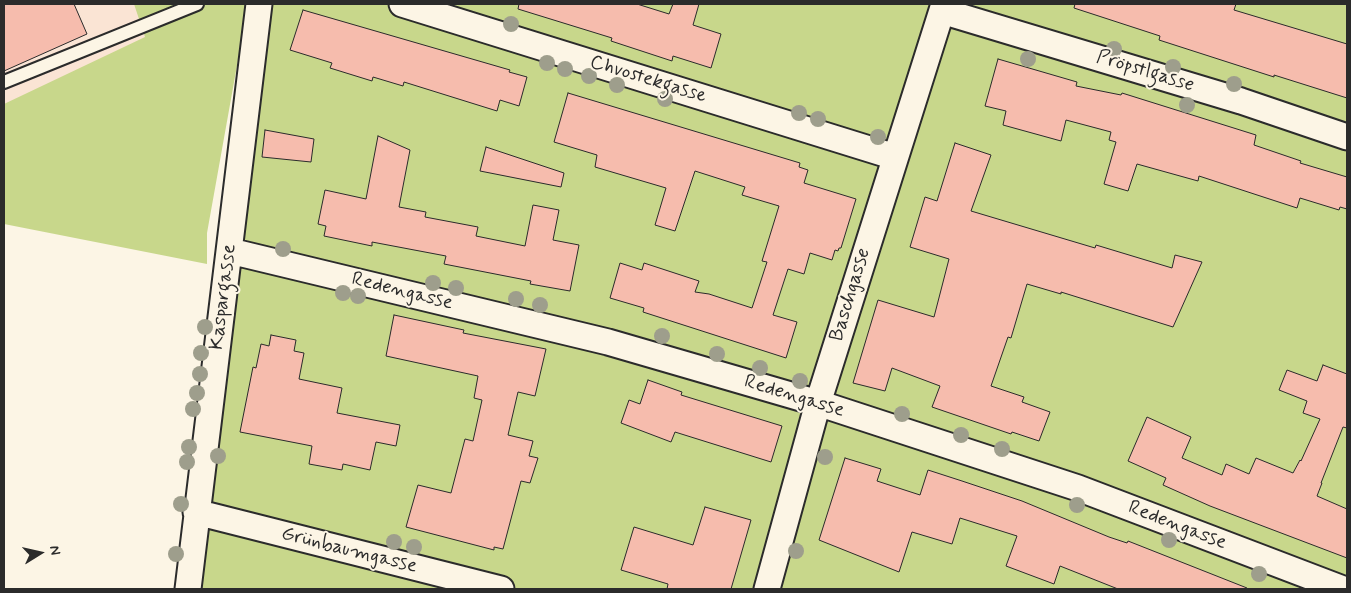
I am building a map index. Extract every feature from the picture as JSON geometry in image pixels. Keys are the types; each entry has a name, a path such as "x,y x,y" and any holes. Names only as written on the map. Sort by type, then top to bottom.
{"street":[{"name":"Kaspargasse","path":"188,589 259,4"},
{"name":"Chvostekgasse","path":"402,4 895,157"},
{"name":"Baschgasse","path":"767,589 818,403 943,7"},
{"name":"Pröpstlgasse","path":"943,7 1241,101 1347,137"},
{"name":"Redengasse","path":"230,251 608,342 818,403 1078,488 1343,589"},
{"name":"Grünbaumgasse","path":"196,512 501,589"}],"lane":[{"path":"4,82 198,4"}],"shaded area":[{"path":"4,4 177,4 149,46 4,111"}],"green space":[{"path":"134,4 248,4 207,233 207,264 4,224 4,104 145,37"},
{"path":"259,4 1347,4 1347,589 188,589"}],"building":[{"path":"4,4 74,4 87,34 4,71"},
{"path":"519,4 637,4 669,14 673,4 699,4 693,25 721,34 711,68 673,56 672,61 611,41 612,38 518,9"},
{"path":"1075,4 1236,4 1234,10 1347,44 1347,98 1159,40 1160,36 1074,8"},
{"path":"303,10 510,70 509,72 527,77 519,106 500,100 497,111 404,82 403,86 373,77 372,81 330,68 332,63 290,50"},
{"path":"998,59 1077,82 1076,86 1121,95 1122,93 1256,135 1254,145 1301,161 1300,163 1347,177 1347,209 1340,207 1339,210 1300,198 1297,208 1199,176 1198,181 1137,164 1128,191 1104,184 1116,142 1109,140 1111,132 1066,120 1061,141 1003,125 1006,111 985,106"},
{"path":"568,93 800,163 799,167 808,170 804,183 856,199 841,248 838,251 835,250 832,260 810,253 804,274 788,269 773,315 797,322 786,358 643,312 644,308 610,298 620,263 642,270 644,263 699,281 695,292 709,294 752,308 767,262 762,261 779,206 742,195 745,187 695,171 675,231 655,225 666,188 595,167 597,155 554,142"},
{"path":"265,130 314,139 311,162 262,157"},
{"path":"378,136 410,150 399,207 426,212 425,217 478,227 476,236 525,246 533,205 559,210 553,240 579,245 570,291 530,284 531,281 444,264 446,256 372,242 372,246 324,236 326,226 318,224 325,190 366,199"},
{"path":"955,143 991,155 971,211 1095,248 1096,245 1172,268 1175,255 1202,262 1173,327 1061,292 1061,294 1027,284 1011,338 1008,337 991,386 1024,397 1022,402 1050,412 1039,441 1012,432 1011,434 932,407 940,386 892,368 885,391 853,383 878,300 934,317 949,259 910,247 925,197 937,201"},
{"path":"486,147 564,173 561,187 480,171"},
{"path":"394,315 464,330 463,333 546,349 535,396 518,392 508,435 533,441 529,456 538,458 530,483 521,481 503,549 494,547 494,550 406,527 418,485 451,493 465,439 473,441 482,400 474,398 478,376 386,356"},
{"path":"271,335 296,340 294,351 304,353 299,379 342,388 337,413 400,425 396,446 376,442 370,470 343,464 342,470 309,464 312,446 240,432 253,367 256,368 261,344 269,346"},
{"path":"1323,365 1347,374 1347,428 1343,427 1317,496 1347,509 1347,558 1210,506 1163,485 1166,478 1128,461 1147,417 1191,437 1182,458 1222,475 1226,464 1249,474 1256,458 1293,473 1301,461 1320,419 1303,413 1307,401 1279,390 1287,370 1317,381"},
{"path":"648,380 682,392 681,395 782,426 771,462 675,432 671,442 621,423 629,400 640,404"},
{"path":"845,458 881,469 877,481 920,495 928,470 962,481 1022,501 1109,537 1127,543 1128,541 1247,589 1118,589 1060,566 1054,584 1006,566 1017,536 960,518 952,544 912,532 899,572 819,540"},
{"path":"705,507 751,520 731,589 667,589 668,584 621,570 634,527 693,545"}]}
